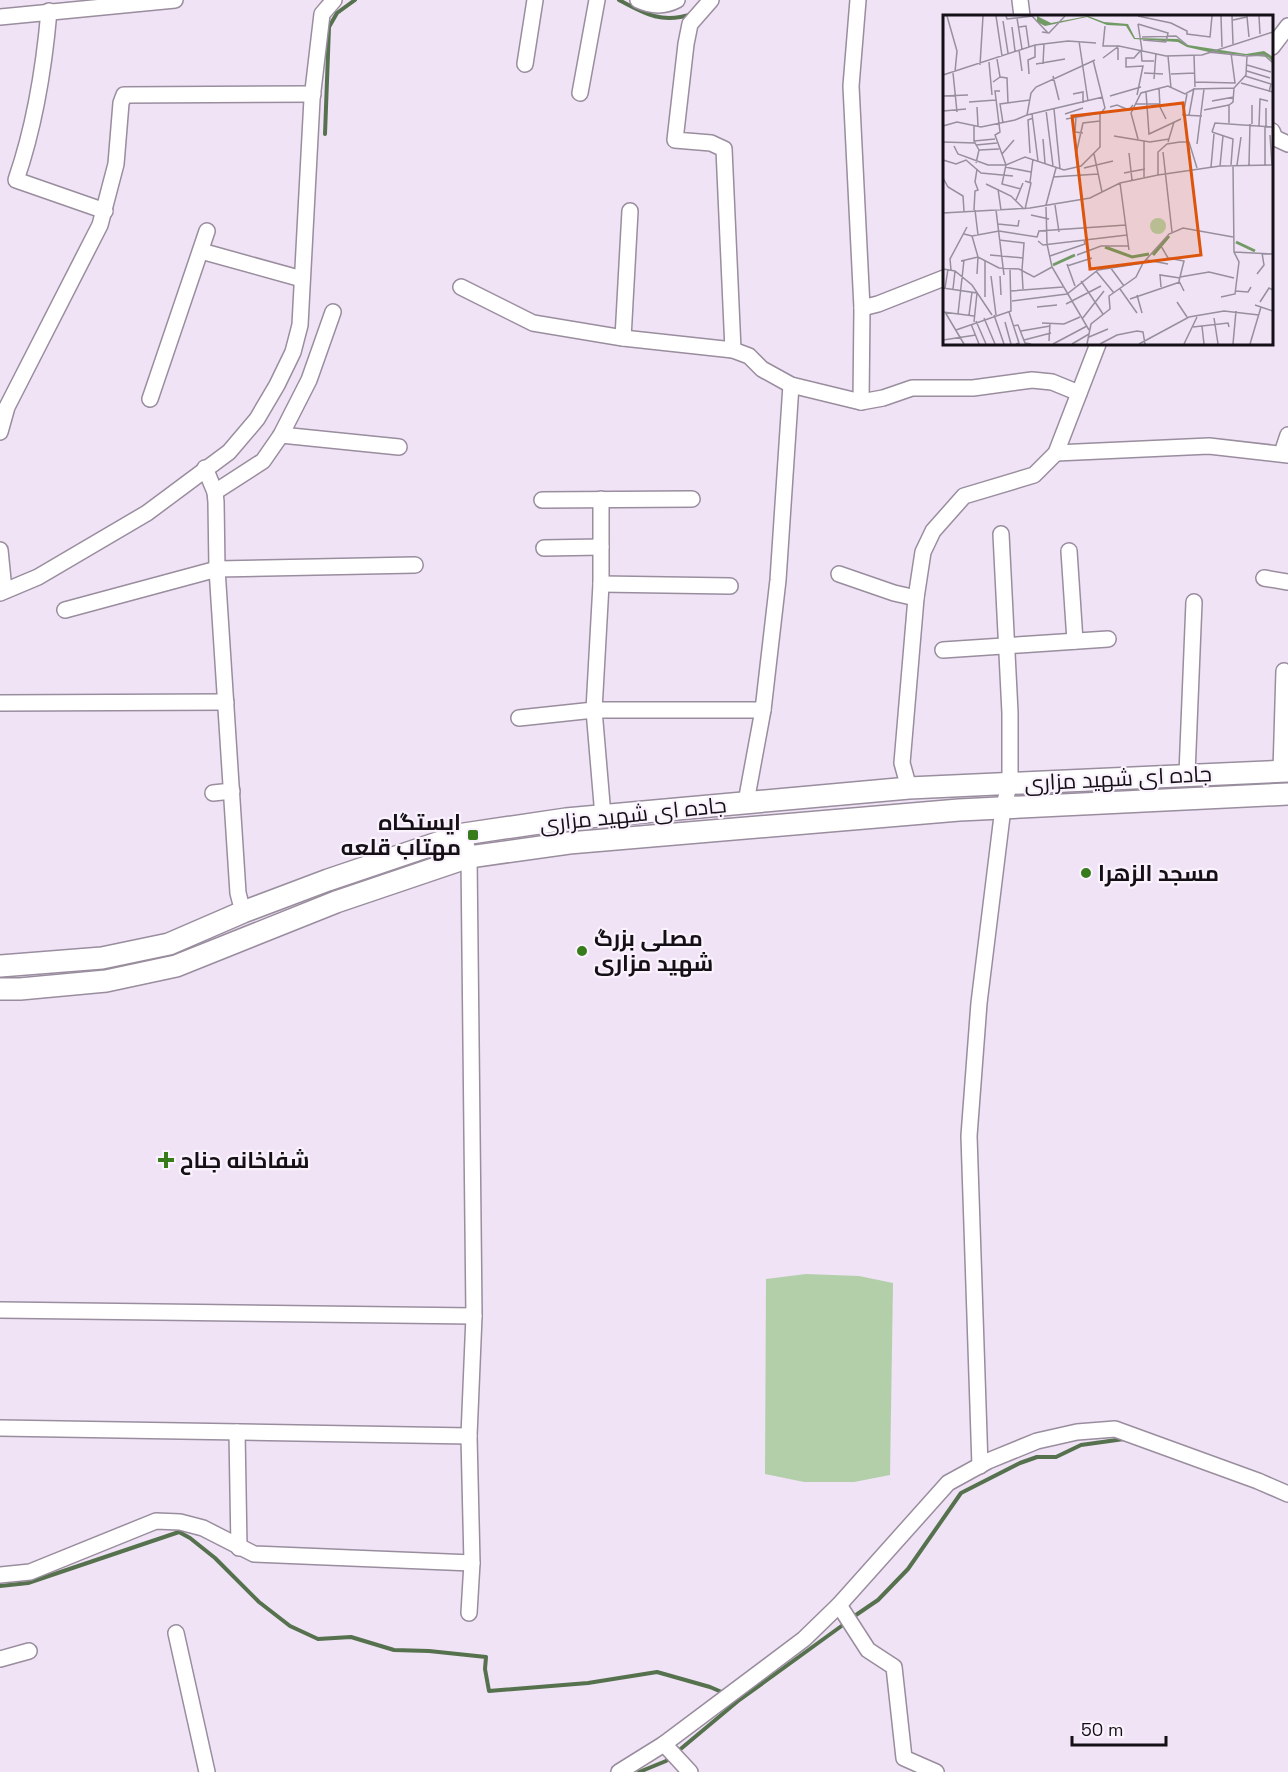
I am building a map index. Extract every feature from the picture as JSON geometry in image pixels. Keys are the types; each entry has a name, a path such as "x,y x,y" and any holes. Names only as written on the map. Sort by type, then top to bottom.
{"main road":[{"name":"جاده ای شهید مزاری","path":"0,966 102,958 170,944 243,912 328,880 464,834 566,819 909,788 1284,771"},
{"name":"جاده ای شهید مزاری","path":"0,989 105,981 176,966 336,902 469,857 569,843 1003,808 1288,794"}],"street":[{"path":"0,17 175,0"},
{"path":"0,550 2,592 38,577 147,513 207,472 229,452 257,419 278,385 293,352 300,325 313,94 322,14 334,0"},
{"path":"525,64 535,0"},
{"path":"580,93 597,0"},
{"path":"638,0 666,5 711,0"},
{"path":"858,0 851,86 862,308 861,402"},
{"path":"1020,0 1022,15"},
{"path":"688,4 690,24 675,140 711,143 724,149 734,350"},
{"path":"49,11 46,50 30,138 16,180 105,211"},
{"path":"1273,46 1288,26"},
{"path":"0,432 7,407 100,225 116,164 121,103 124,95 313,94"},
{"path":"1273,133 1275,138 1288,144"},
{"path":"623,338 630,211"},
{"path":"150,399 207,231"},
{"path":"201,251 302,279"},
{"path":"862,308 943,279"},
{"path":"461,287 533,323 623,338 734,350 749,356 762,369 791,385 861,402 873,401 912,388 973,388 1032,380 1052,382 1079,393"},
{"path":"215,492 263,461 281,435 309,380 333,312"},
{"path":"909,788 902,763 916,598 923,552 933,531 964,496 1035,475 1056,453 1098,345"},
{"path":"746,802 763,710 778,580 791,385"},
{"path":"281,435 399,447"},
{"path":"1056,453 1209,446 1285,454 1288,435"},
{"path":"207,472 215,492 238,893 243,912"},
{"path":"601,499 601,584 594,710 603,816"},
{"path":"542,500 692,499"},
{"path":"980,1466 969,1136 979,1003 1003,808 1010,783 1010,713 1001,534"},
{"path":"544,548 601,547"},
{"path":"1069,551 1075,641"},
{"path":"65,610 218,569 416,565"},
{"path":"839,574 916,598"},
{"path":"1264,578 1288,582"},
{"path":"601,584 730,586"},
{"path":"1187,774 1194,602"},
{"path":"943,650 1108,639"},
{"path":"1284,671 1284,771"},
{"path":"0,703 226,702"},
{"path":"519,718 594,710 763,710"},
{"path":"213,793 232,791"},
{"path":"464,834 469,857 474,1316 469,1436 472,1563 469,1612"},
{"path":"0,1310 474,1316"},
{"path":"0,1428 469,1436"},
{"path":"619,1772 664,1744 804,1638 839,1605 948,1482 1037,1440 1077,1432 1114,1429 1288,1494"},
{"path":"237,1432 239,1548"},
{"path":"0,1575 30,1572 156,1521 180,1522 203,1528 254,1554 472,1563"},
{"path":"839,1605 868,1650 894,1667 904,1758 936,1772"},
{"path":"176,1633 207,1772"},
{"path":"0,1659 29,1651"},
{"path":"664,1744 690,1771"}],"green space":[{"path":"806,1274 859,1276 893,1283 890,1475 854,1482 804,1482 765,1474 766,1279"}],"waterway":[{"path":"325,134 329,27 337,13 355,0"},
{"path":"619,0 646,13 663,18 692,14"},
{"path":"853,1617 878,1600 908,1569 961,1493 1020,1463 1037,1457 1056,1457 1081,1445 1124,1439"},
{"path":"0,1586 28,1583 179,1532 215,1558 259,1602 290,1626 318,1639 351,1637 394,1650 486,1657 485,1669 489,1691 588,1683 657,1672 724,1693"},
{"path":"677,1752 738,1701 847,1622"},
{"path":"639,1772 671,1757"}],"place":[{"name":"ایستگاه مهتاب قلعه","path":"473,835"},
{"name":"مسجد الزهرا","path":"1086,873"},
{"name":"مصلی بزرگ شهید مزاری","path":"582,951"},
{"name":"شفاخانه جناح","path":"166,1160"}]}
